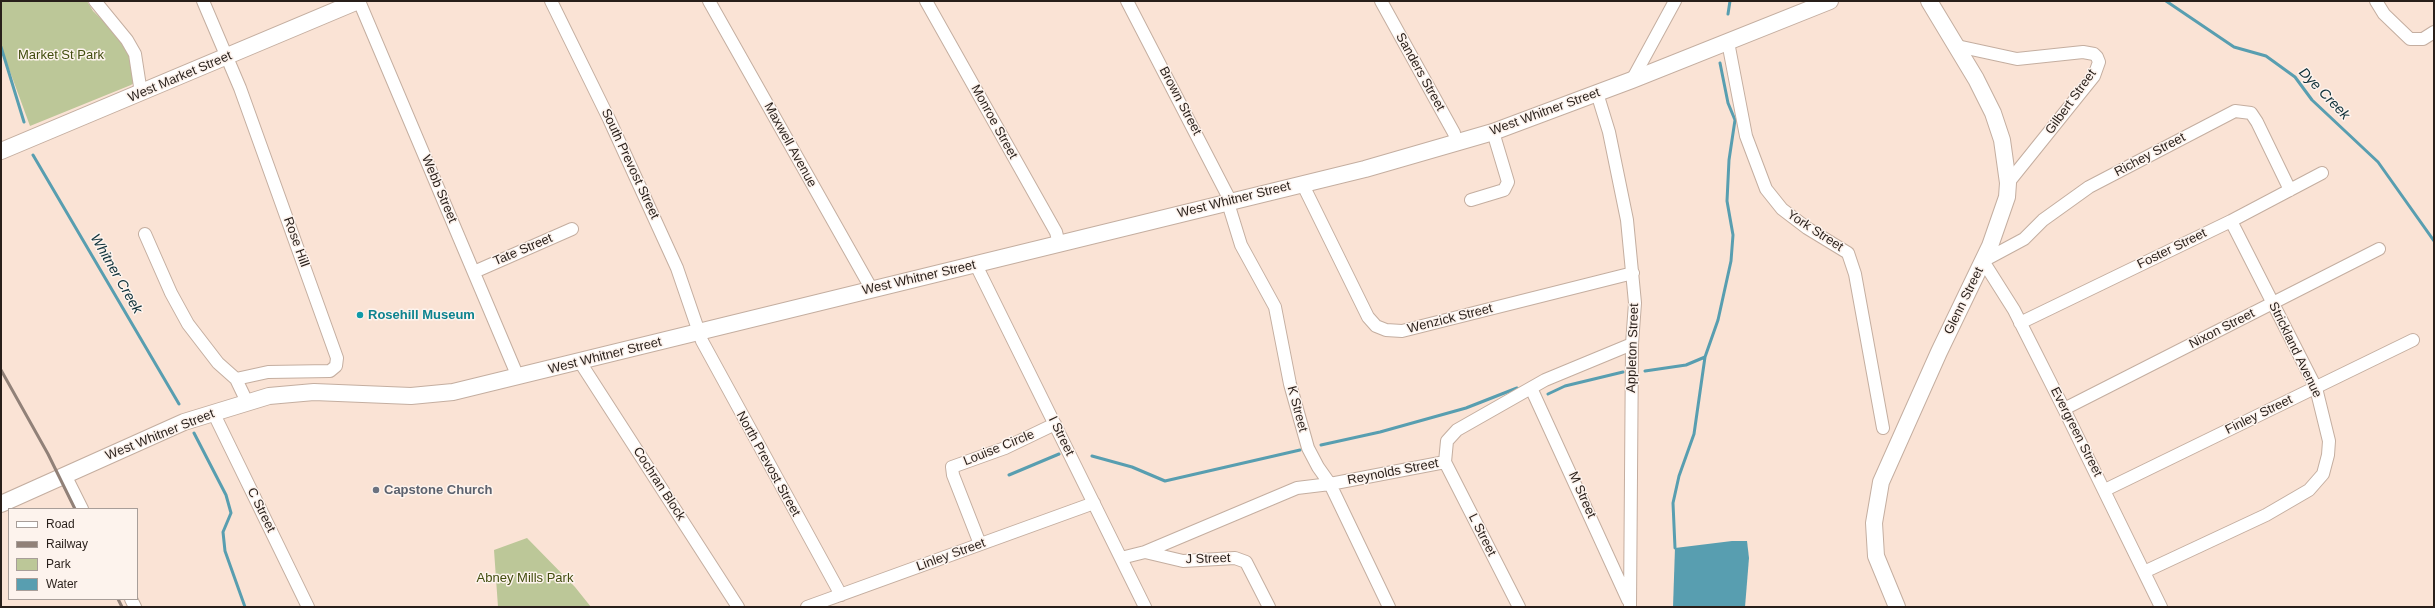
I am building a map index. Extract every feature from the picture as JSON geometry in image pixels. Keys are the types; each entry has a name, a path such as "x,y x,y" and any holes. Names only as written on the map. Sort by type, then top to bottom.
{"main road":[{"name":"West Market Street","path":"1,151 358,1"},
{"name":"West Whitner Street","path":"1,504 184,422 269,396 314,392 411,396 453,392 518,378 871,288 976,265 1302,183 1365,169 1457,144 1632,80 1830,1"},
{"name":"Glenn Street","path":"1896,607 1876,556 1874,523 1881,482 1939,352 1984,261 2007,197 2008,183 2002,140 1993,113 1957,46 1929,1"}],"street":[{"path":"95,1 127,40 135,54 141,93"},
{"name":"Rose Hill","path":"203,1 228,56 337,358 336,366 330,371 268,372 236,379"},
{"name":"Webb Street","path":"358,1 518,378"},
{"name":"South Prevost Street","path":"551,1 609,119 677,268 699,332"},
{"name":"Maxwell Avenue","path":"709,1 871,288"},
{"name":"Monroe Street","path":"926,1 1056,232 1059,244"},
{"name":"Brown Street","path":"1127,1 1229,202"},
{"name":"Sanders Street","path":"1381,1 1454,133 1457,144"},
{"path":"1632,80 1675,1"},
{"path":"2376,1 2384,14 2410,39 2423,39 2434,32"},
{"name":"York Street","path":"1728,42 1746,136 1766,189 1782,209 1807,228 1848,253 1855,274 1883,428"},
{"name":"Gilbert Street","path":"1957,46 2017,59 2083,52 2094,54 2098,57 2099,62 2094,76 2008,183"},
{"name":"Appleton Street","path":"1597,93 1614,154 1627,220 1636,303 1632,344 1630,605"},
{"name":"Richey Street","path":"1984,261 2024,239 2043,220 2089,187 2235,111 2251,113 2257,122 2290,190"},
{"path":"1471,200 1504,190 1508,182 1493,132"},
{"name":"Foster Street","path":"2020,323 2231,221 2322,173"},
{"name":"Wenzick Street","path":"1302,183 1368,317 1376,326 1386,330 1402,331 1588,282 1633,273"},
{"name":"K Street","path":"1229,202 1240,244 1275,307 1290,384 1308,448 1318,467 1330,484 1389,607"},
{"name":"Strickland Avenue","path":"2144,572 2266,515 2309,490 2323,474 2329,441 2316,388 2231,221"},
{"name":"Tate Street","path":"474,272 572,229"},
{"path":"145,234 171,293 188,324 218,364 236,379 247,402"},
{"name":"Nixon Street","path":"2064,409 2379,249"},
{"name":"Evergreen Street","path":"1984,261 2020,323 2106,490 2161,607"},
{"name":"I Street","path":"976,265 1145,607"},
{"name":"North Prevost Street","path":"699,332 731,398 841,595"},
{"name":"Finley Street","path":"2106,490 2413,340"},
{"name":"Reynolds Street","path":"1146,552 1296,488 1330,484 1445,462 1447,441 1457,430 1531,388 1632,344"},
{"name":"Cochran Block","path":"580,362 738,607"},
{"name":"M Street","path":"1531,388 1630,605"},
{"name":"C Street","path":"213,412 308,607"},
{"name":"Louise Circle","path":"980,544 953,475 952,467 1005,448 1055,424"},
{"name":"L Street","path":"1445,462 1519,607"},
{"path":"65,475 82,508"},
{"name":"Linley Street","path":"808,607 1094,503"},
{"name":"J Street","path":"1121,558 1146,552 1183,561 1235,558 1246,562 1269,607"}],"green space":[{"name":"Market St Park","path":"1,1 87,1 93,11 116,33 128,49 135,82 131,85 30,126 1,47"},
{"name":"Abney Mills Park","path":"527,538 575,587 591,607 498,607 494,550"}],"water":[{"path":"1732,541 1747,541 1749,558 1745,607 1673,607 1675,548"}],"waterway":[{"path":"1728,14 1730,1"},
{"name":"Dye Creek","path":"2166,1 2234,47 2266,56 2295,77 2312,100 2378,162 2434,241"},
{"name":"Whitner Creek","path":"1,47 24,122"},
{"path":"1675,548 1673,503 1679,476 1694,434 1705,357 1718,320 1731,261 1733,235 1727,201 1729,160 1735,120 1728,103 1720,63"},
{"name":"Whitner Creek","path":"33,155 179,404"},
{"path":"1645,371 1686,365 1705,357"},
{"path":"1548,394 1565,386 1623,372"},
{"path":"1321,445 1380,432 1466,408 1517,388"},
{"name":"Whitner Creek","path":"194,433 226,495 231,513 223,532 225,551 245,607"},
{"path":"1092,456 1132,467 1165,481 1300,450"},
{"path":"1009,475 1059,454"}],"railway":[{"path":"1,370 48,454 75,508"},
{"path":"118,600 122,607"}],"place":[{"name":"Rosehill Museum","path":"360,315"},
{"name":"Capstone Church","path":"376,490"}]}
